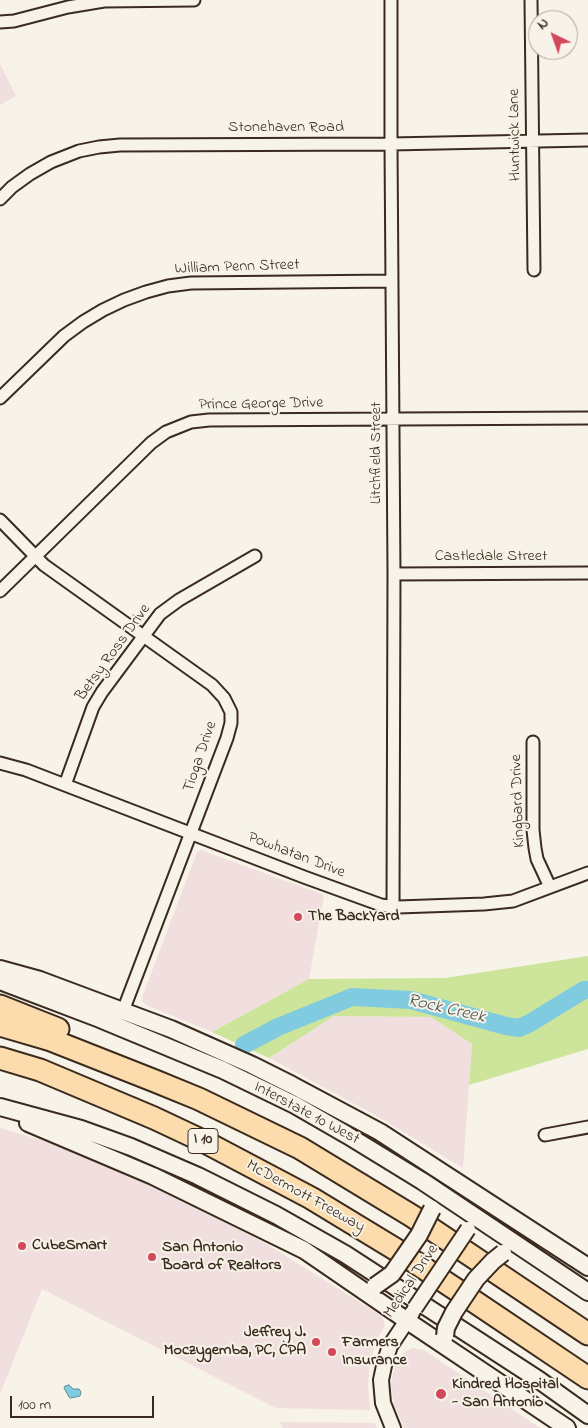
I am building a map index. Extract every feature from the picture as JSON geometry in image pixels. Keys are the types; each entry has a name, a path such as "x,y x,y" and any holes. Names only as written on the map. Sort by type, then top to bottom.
{"highway":[{"path":"0,1006 94,1043 155,1080"},
{"name":"I 10","path":"0,1025 51,1040 155,1080 208,1103 300,1148 412,1216 588,1334"},
{"name":"McDermott Freeway","path":"0,1058 40,1070 154,1118 205,1142 311,1198 395,1249 588,1378"}],"main road":[{"path":"0,969 40,980 123,1010 252,1065 380,1132 588,1267"},
{"name":"Interstate 10 West","path":"0,981 100,1019 223,1070 295,1105 422,1181 473,1223 533,1255 588,1292"},
{"path":"0,1107 81,1129 131,1147 198,1176 276,1215 353,1259 531,1375 588,1415"},
{"path":"0,1112 102,1154 182,1190 304,1250 352,1283 411,1314 454,1352 567,1428"},
{"path":"352,1283 365,1287 375,1286 392,1274 419,1235 432,1209 430,1195 422,1181"},
{"path":"454,1352 444,1336 446,1328 454,1312 476,1279 502,1253 512,1252 533,1255"}],"street":[{"path":"0,22 14,21 68,7 104,2 194,0"},
{"name":"Litchfield Street","path":"391,0 394,574 393,906"},
{"name":"Huntwick Lane","path":"531,0 534,270"},
{"name":"Stonehaven Road","path":"0,200 18,183 51,162 79,151 99,147 588,140"},
{"name":"William Penn Street","path":"0,398 64,336 83,322 102,310 146,292 168,286 191,283 392,281"},
{"name":"Prince George Drive","path":"0,591 151,443 166,432 191,422 209,420 588,418"},
{"name":"Tioga Drive","path":"0,520 44,565 215,688 226,700 230,712 229,732 123,1010"},
{"name":"Betsy Ross Drive","path":"65,785 93,707 160,614 169,606 255,556"},
{"name":"Castledale Street","path":"394,574 588,573"},
{"name":"Kingbard Drive","path":"533,742 533,830 535,848 550,888"},
{"name":"Powhatan Drive","path":"0,763 26,770 190,834 381,905 484,904 513,901 588,873"},
{"path":"545,1135 588,1127"},
{"name":"Medical Drive","path":"393,1428 383,1403 381,1380 390,1346 473,1223"}],"shaded area":[{"path":"0,64 16,96 0,105"},
{"path":"201,850 324,895 309,979 212,1032 146,1005 142,1001 197,852"},
{"path":"334,1016 431,1017 472,1044 463,1168 377,1116 269,1058"},
{"path":"0,1128 62,1146 181,1199 268,1245 382,1316 385,1326 376,1341 369,1369 370,1410 276,1408 42,1289 0,1394"},
{"name":"Kindred Hospital - San Antonio","path":"413,1348 424,1350 540,1428 404,1428 394,1405 391,1384 396,1363 404,1352"},
{"path":"280,1422 374,1423 377,1428 283,1428"}],"green space":[{"path":"588,956 588,1049 469,1085 472,1044 431,1017 334,1016 269,1058 212,1032 309,979 445,978"}],"water":[{"path":"69,1385 73,1389 79,1389 81,1392 80,1396 69,1397 64,1388"}],"waterway":[{"name":"Rock Creek","path":"244,1045 278,1027 352,997 411,1000 519,1028 584,990 588,990"}],"place":[{"name":"The BackYard","path":"298,917"},
{"name":"CubeSmart","path":"22,1246"},
{"name":"San Antonio Board of Realtors","path":"152,1257"},
{"name":"Jeffrey J. Moczygemba, PC, CPA","path":"316,1342"},
{"name":"Farmers Insurance","path":"332,1352"},
{"name":"Kindred Hospital - San Antonio","path":"441,1394"}]}
